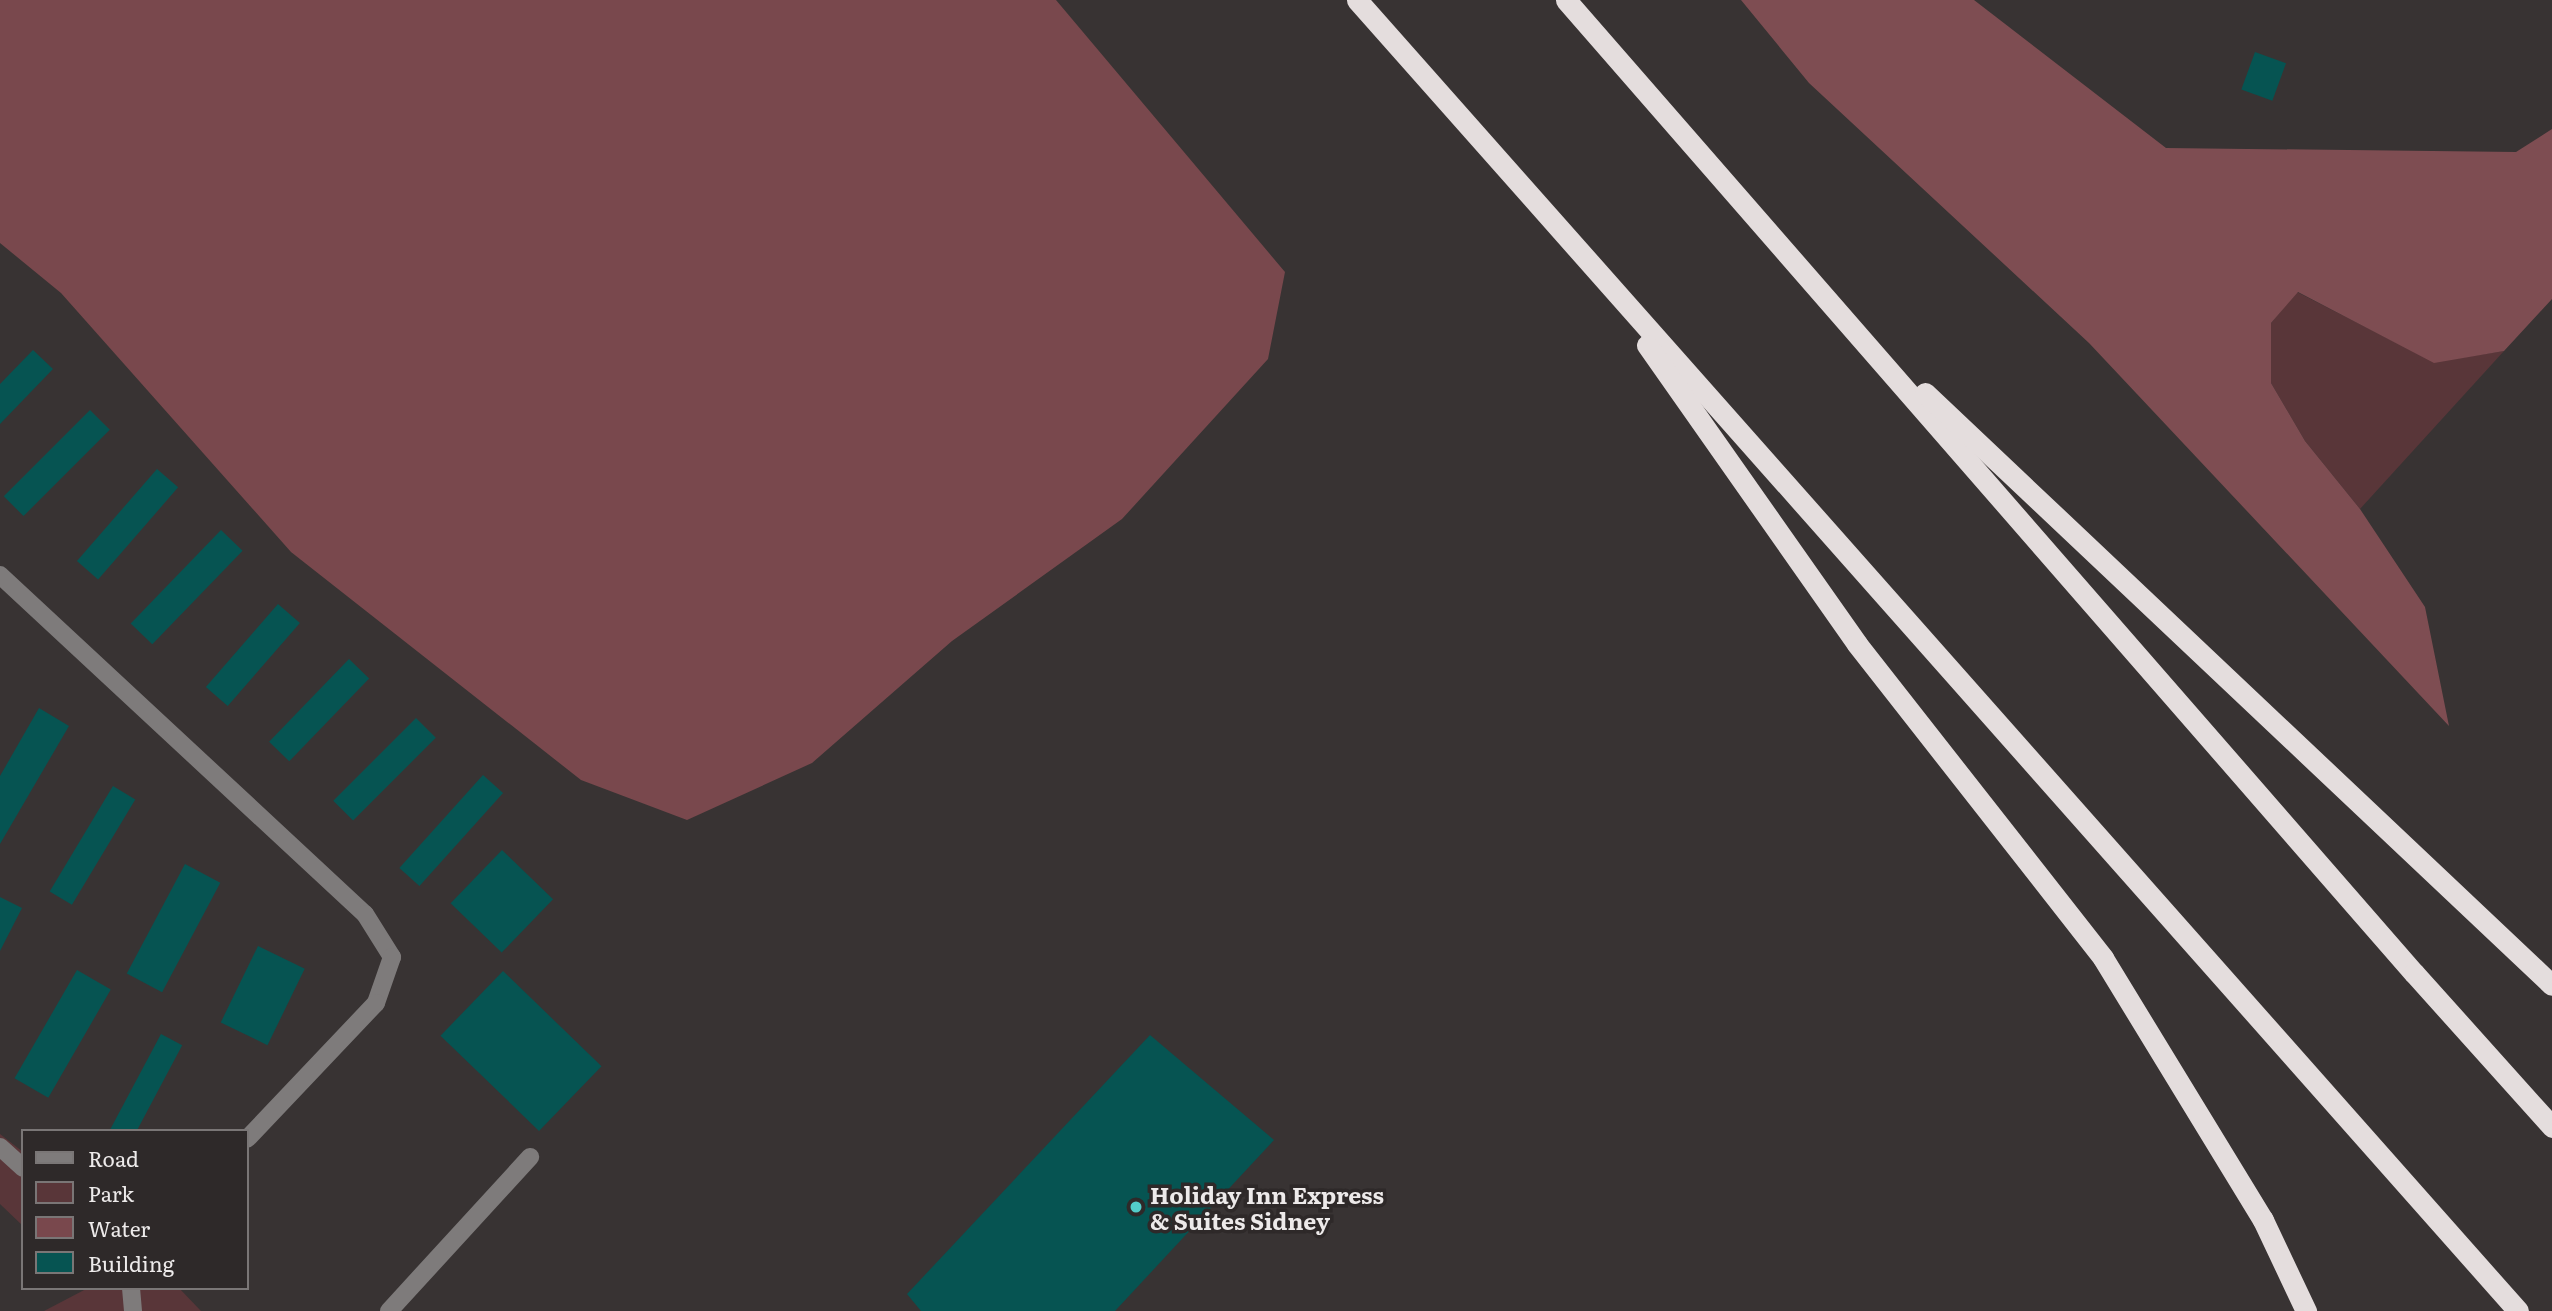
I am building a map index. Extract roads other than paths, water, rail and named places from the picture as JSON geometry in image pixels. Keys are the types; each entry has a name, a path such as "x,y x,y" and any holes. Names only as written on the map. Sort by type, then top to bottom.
{"highway":[{"path":"1357,0 2518,1311"},
{"path":"1566,0 2405,963 2552,1127"},
{"path":"1585,258 1857,644 2103,958 2263,1220 2306,1311"},
{"path":"1833,307 2552,985"}],"street":[{"path":"0,575 365,914 391,957 376,1003 248,1138"},
{"path":"0,1147 21,1166"},
{"path":"389,1311 530,1157"},
{"path":"131,1290 132,1311"}],"water":[{"path":"0,0 1056,0 1285,272 1268,359 1122,519 952,641 812,763 687,820 581,780 291,552 61,293 0,243"}],"place":[{"name":"Holiday Inn Express & Suites Sidney","path":"1136,1207"}]}
